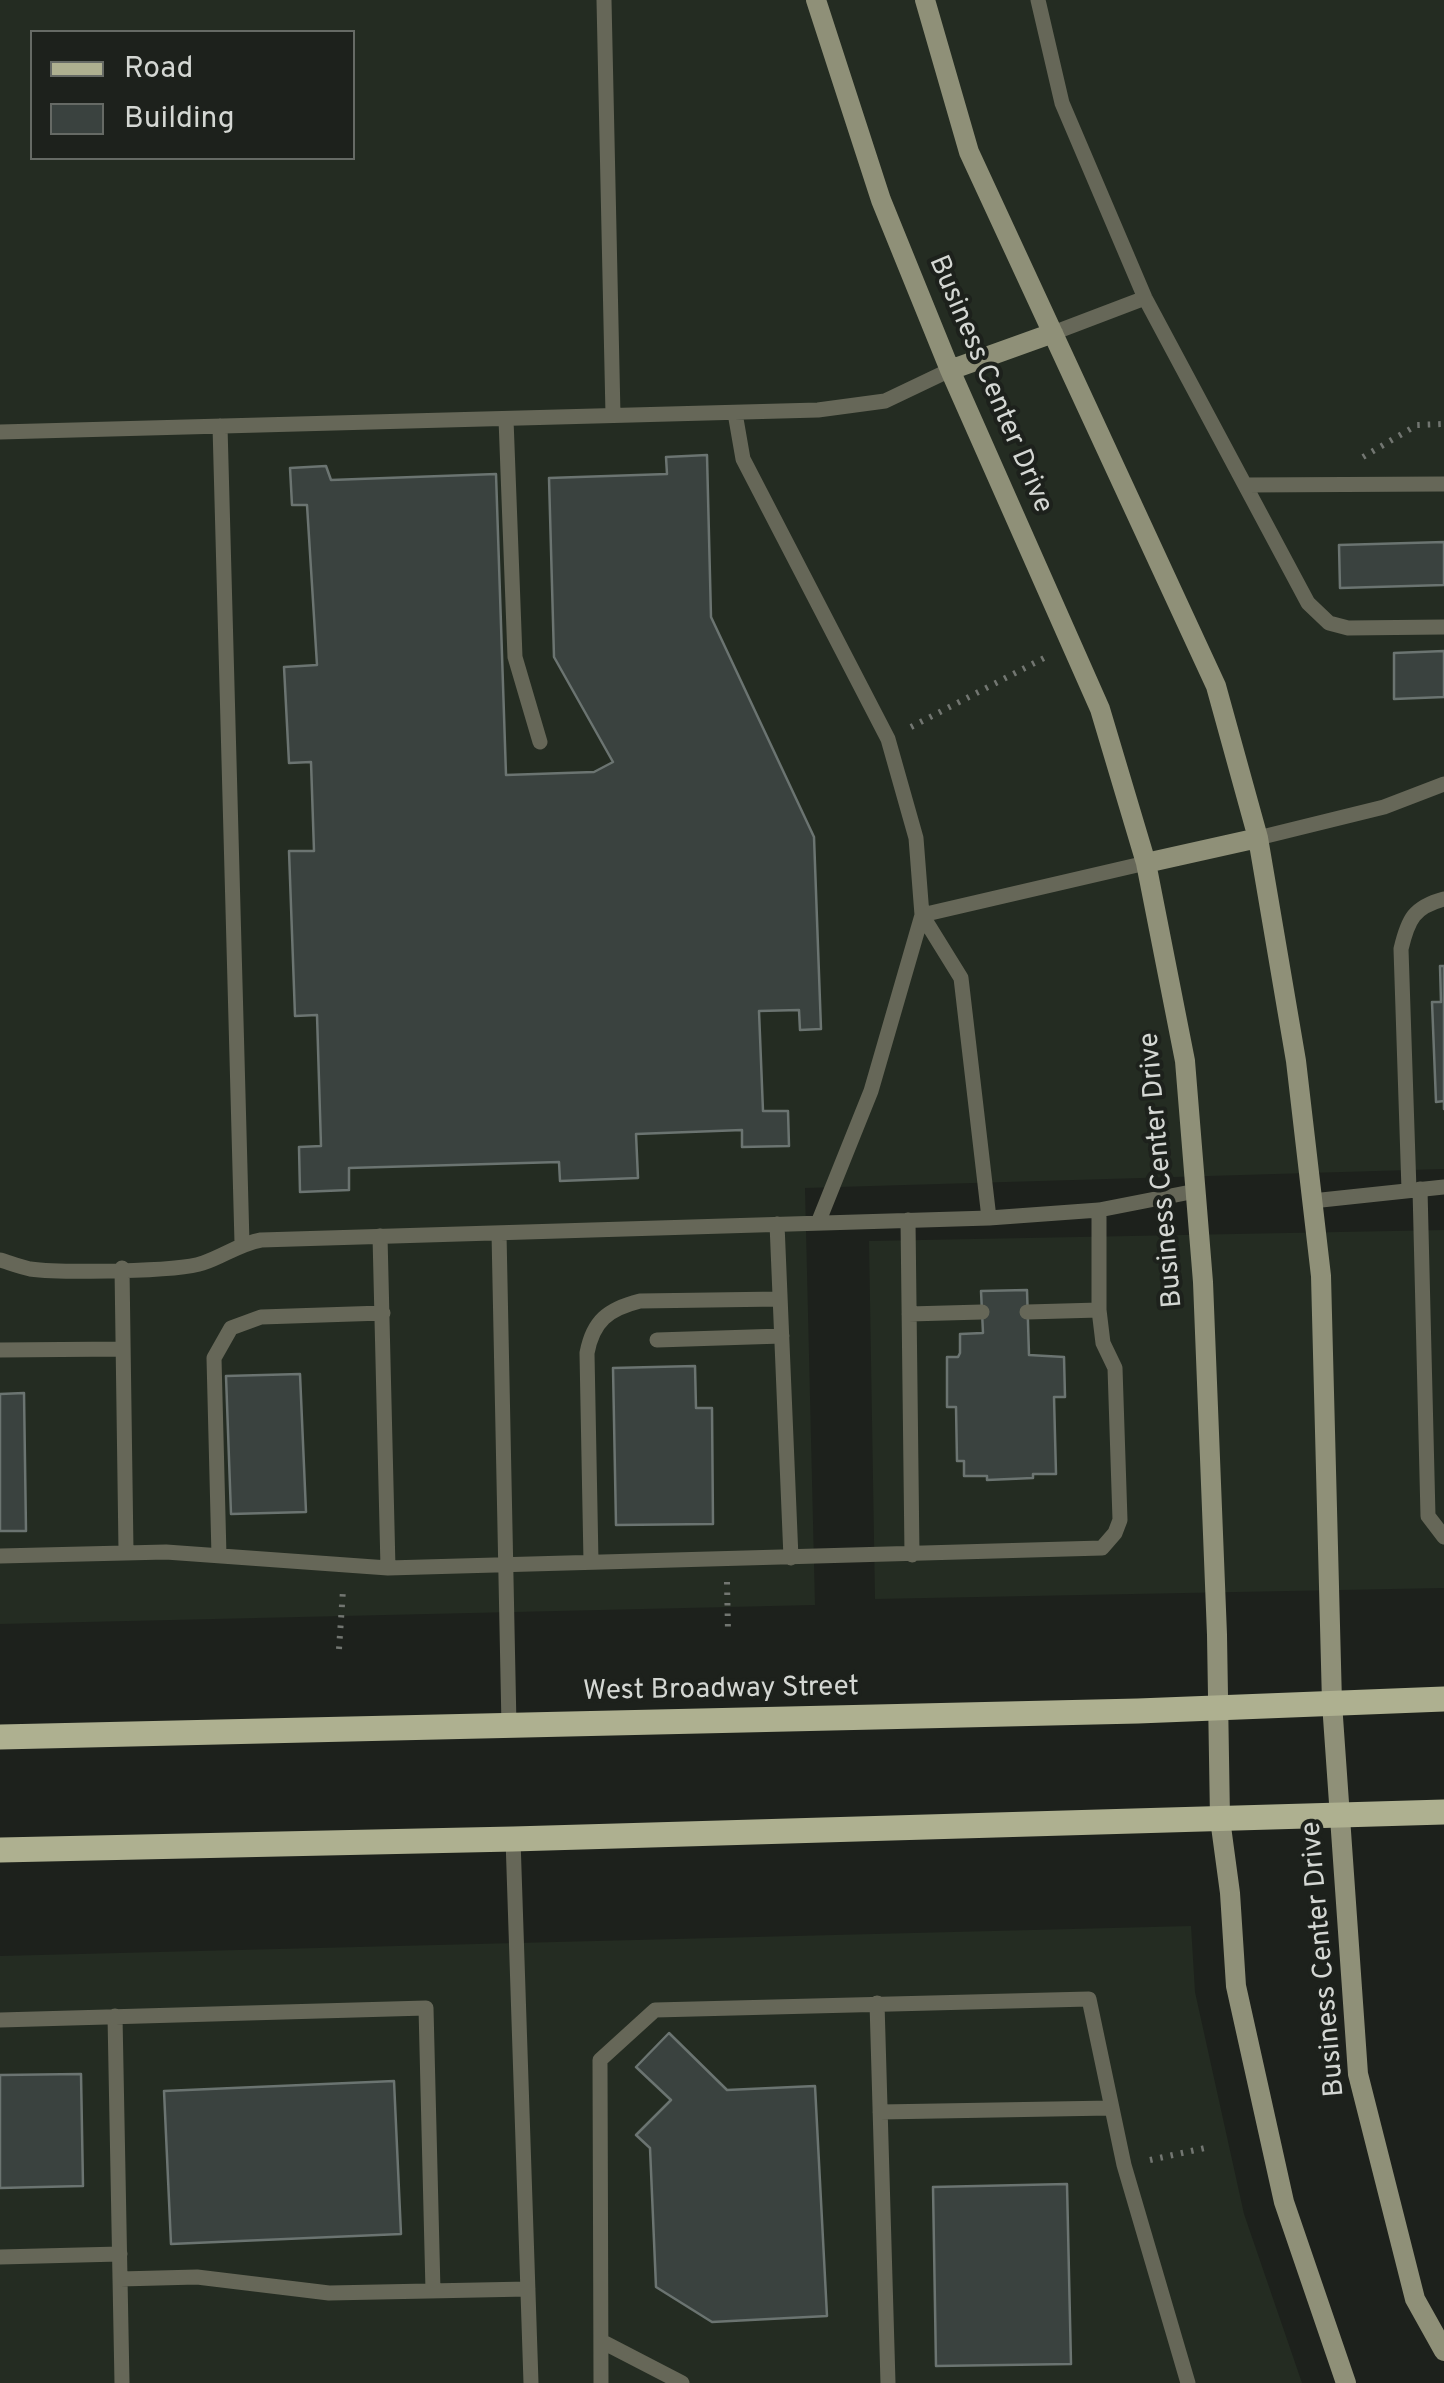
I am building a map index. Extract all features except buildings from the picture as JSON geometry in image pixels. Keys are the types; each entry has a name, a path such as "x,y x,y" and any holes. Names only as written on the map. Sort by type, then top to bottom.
{"main road":[{"name":"West Broadway Street","path":"0,1737 1218,1708 1444,1699"},
{"path":"0,1850 1444,1812"}],"street":[{"name":"Business Center Drive","path":"816,0 881,200 950,370 1100,709 1146,862 1185,1060 1204,1282 1220,1819 1236,1986 1284,2202 1346,2383"},
{"name":"Business Center Drive","path":"925,0 969,152 1216,686 1258,838 1296,1060 1321,1276 1332,1702 1358,2074 1415,2299 1444,2351"},
{"path":"950,370 1053,333"},
{"path":"1146,862 1258,838"}],"lane":[{"path":"604,0 613,415"},
{"path":"1038,0 1062,104 1145,298 1308,603 1329,623 1348,628 1444,628"},
{"path":"1053,333 1145,298"},
{"path":"0,432 818,410 885,402 950,370"},
{"path":"735,413 743,459 888,739 916,838 922,915 871,1092 818,1223"},
{"path":"506,418 515,657 540,742"},
{"path":"220,426 242,1244"},
{"path":"1246,485 1444,484"},
{"path":"1258,838 1384,807 1444,784"},
{"path":"922,915 1146,862"},
{"path":"1444,899 1421,905 1408,920 1401,949 1428,1516 1444,1537"},
{"path":"922,915 961,978 990,1218"},
{"path":"1312,1201 1444,1188"},
{"path":"0,1260 38,1270 202,1264 242,1244 380,1236 990,1218 1099,1210 1196,1192"},
{"path":"0,1556 126,1551 388,1568 1102,1548 1116,1534 1120,1520 1116,1368 1103,1344 1099,1310 1099,1210"},
{"path":"908,1220 912,1555"},
{"path":"777,1224 791,1558"},
{"path":"500,1233 509,1726"},
{"path":"380,1236 388,1568"},
{"path":"122,1268 126,1551"},
{"path":"592,1562 588,1353 592,1332 602,1316 640,1301 780,1299"},
{"path":"1028,1312 1099,1310"},
{"path":"909,1314 982,1312"},
{"path":"220,1556 214,1358 231,1328 261,1317 383,1313"},
{"path":"657,1340 782,1336"},
{"path":"0,1350 123,1349"},
{"path":"513,1839 531,2383"},
{"path":"601,2383 600,2060 655,2010 1089,1998 1124,2165 1188,2383"},
{"path":"877,2003 888,2383"},
{"path":"0,2020 426,2008 433,2291"},
{"path":"115,2016 122,2383"},
{"path":"880,2112 1111,2108"},
{"path":"0,2257 120,2254"},
{"path":"120,2279 197,2277 329,2293 528,2289"},
{"path":"601,2340 682,2383"}],"path":[{"path":"1345,458 1362,457 1417,425 1444,424"},
{"path":"888,739 1046,657"},
{"path":"727,1560 728,1631"},
{"path":"339,1648 344,1564"},
{"path":"1124,2165 1205,2148"}],"shaded area":[{"path":"0,0 1444,0 1444,1169 805,1188 815,1605 0,1624"},
{"path":"1444,1230 1444,1588 875,1599 869,1241"},
{"path":"1191,1926 1195,1992 1244,2214 1302,2383 0,2383 0,1956"}]}
